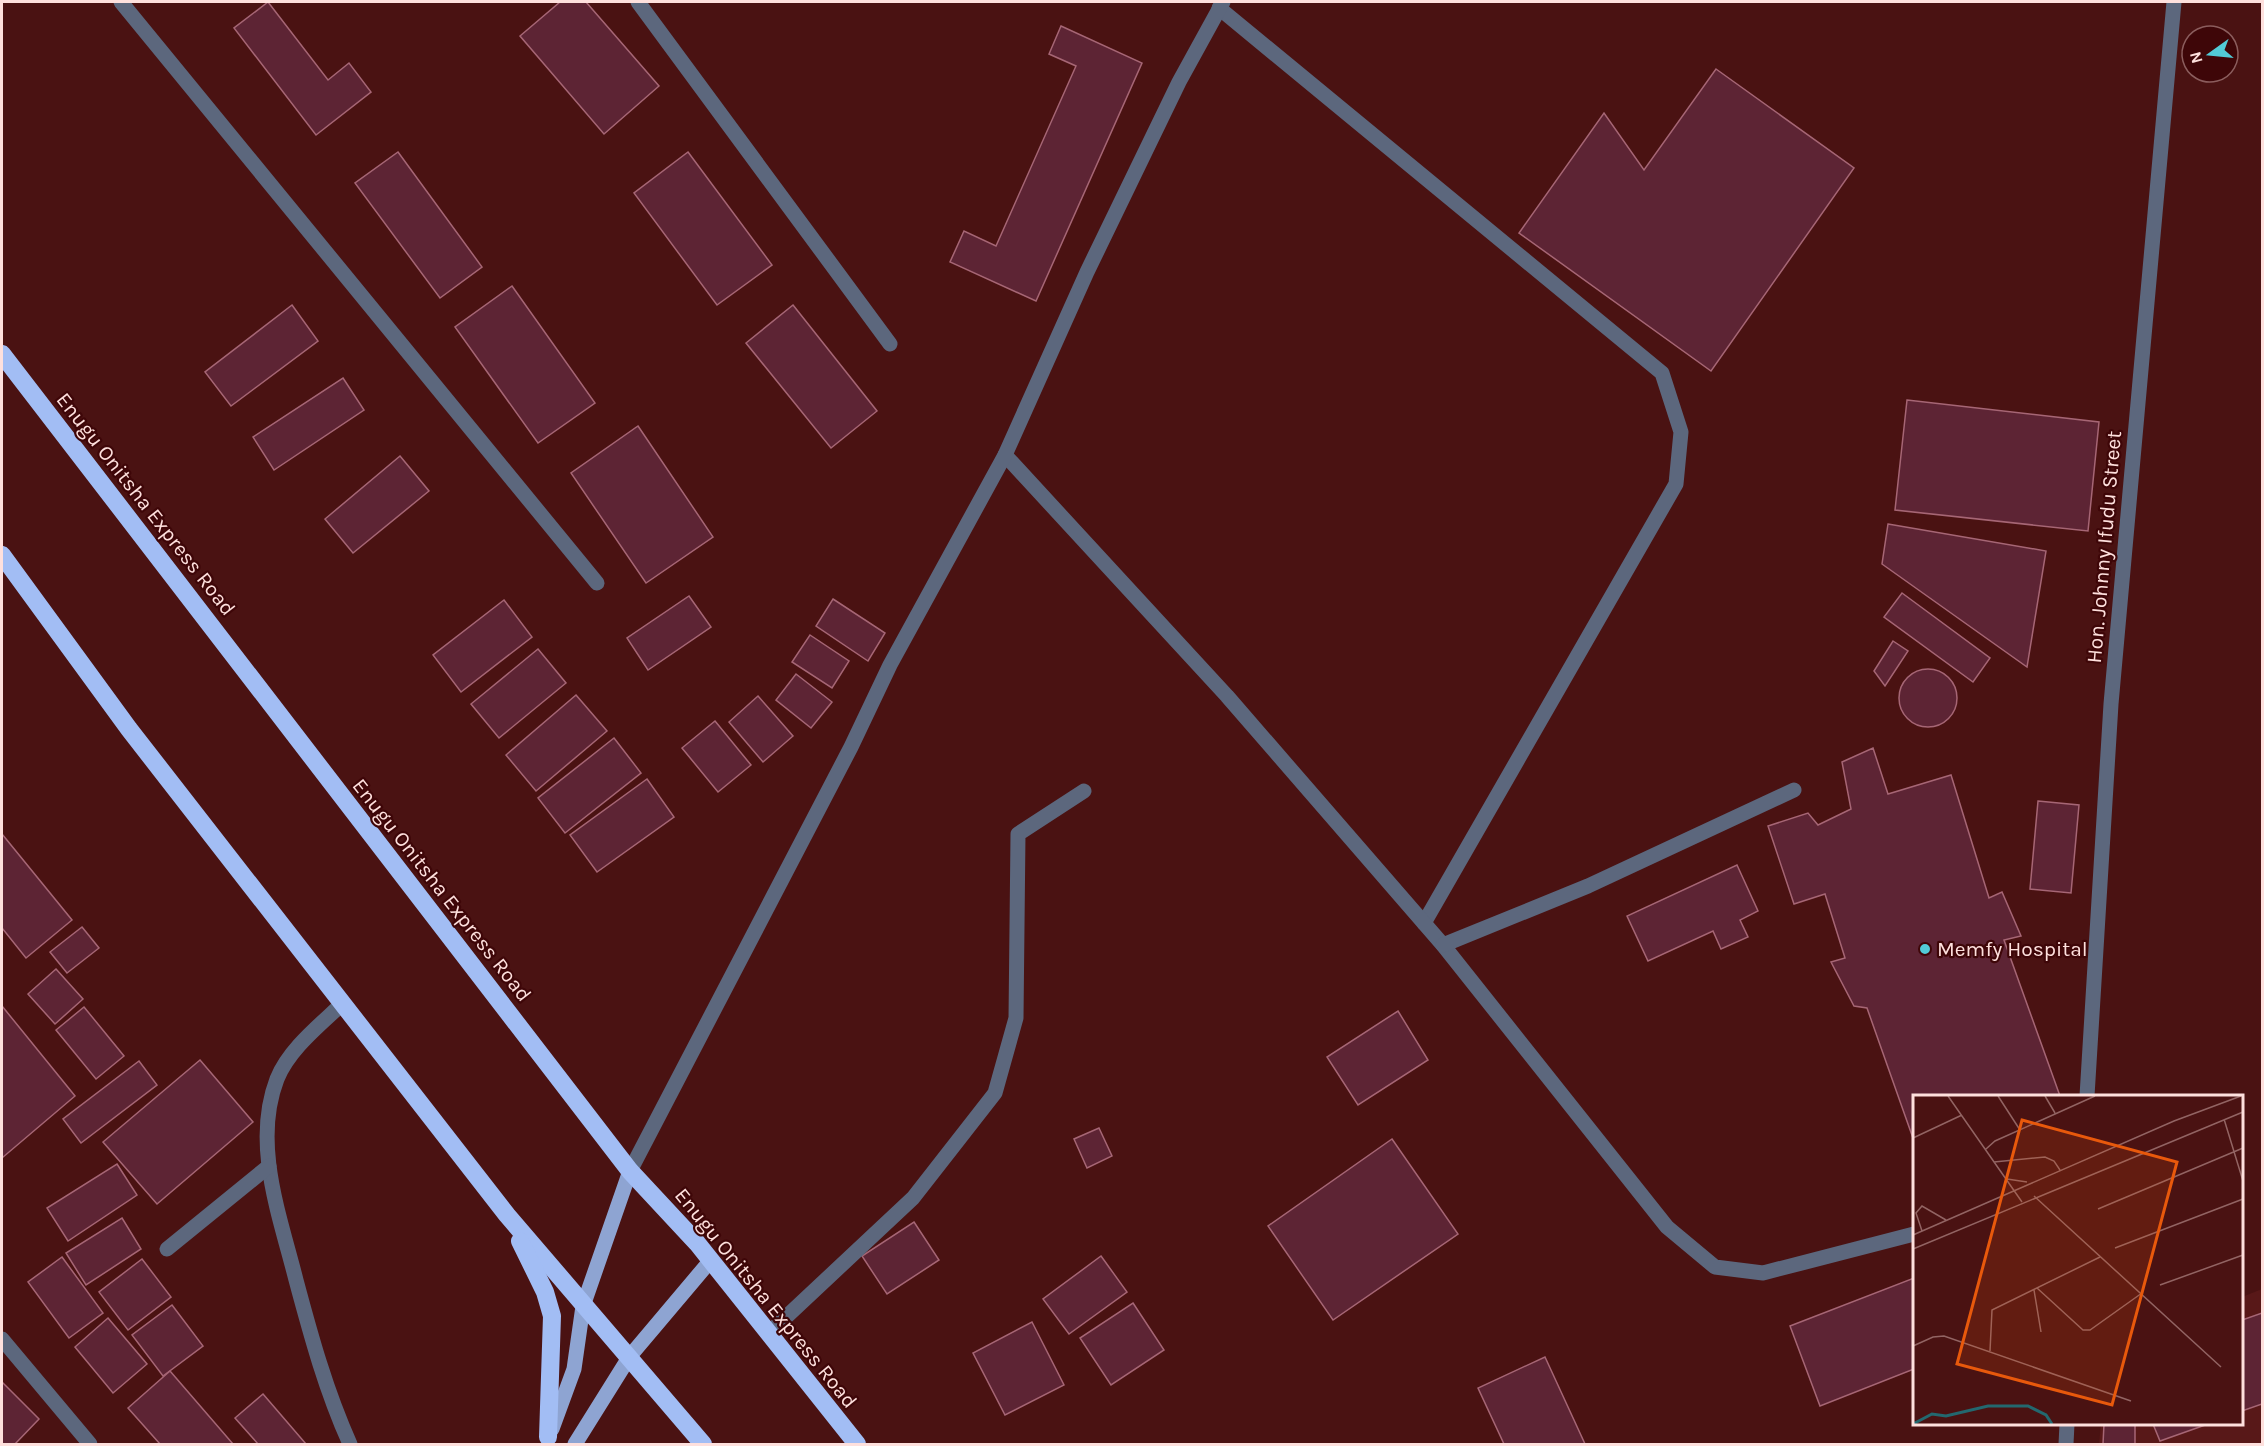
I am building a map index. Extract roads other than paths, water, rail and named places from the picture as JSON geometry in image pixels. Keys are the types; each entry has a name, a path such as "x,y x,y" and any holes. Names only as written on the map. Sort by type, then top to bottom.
{"highway":[{"name":"Enugu Onitsha Express Road","path":"2,354 630,1171 711,1260 857,1444"},
{"path":"2,555 129,729 507,1215 703,1444"},
{"path":"507,1215 545,1292 552,1316 547,1441"}],"main road":[{"path":"547,1441 574,1369 583,1306 630,1171"},
{"path":"575,1444 630,1356 711,1260"}],"street":[{"path":"121,2 597,583"},
{"path":"638,2 890,344"},
{"name":"Hon. Johnny Ifudu Street","path":"2087,1095 2111,704 2174,2"},
{"path":"630,1171 845,757 890,665 1005,455 1092,262 1179,82 1221,5 1662,373 1681,432 1676,484 1424,923"},
{"path":"1005,455 1227,696 1443,945 1667,1227 1715,1267 1762,1273 1913,1234"},
{"path":"1443,945 1588,886 1794,790"},
{"path":"770,1332 913,1198 995,1093 1016,1018 1018,834 1084,791"},
{"path":"342,1003 296,1050 278,1078 267,1117 268,1166 313,1346 335,1410 350,1444"},
{"path":"167,1249 268,1166"},
{"path":"2,1339 89,1444"},
{"path":"2066,1444 2067,1425"}],"place":[{"name":"Memfy Hospital","path":"1925,949"}]}
